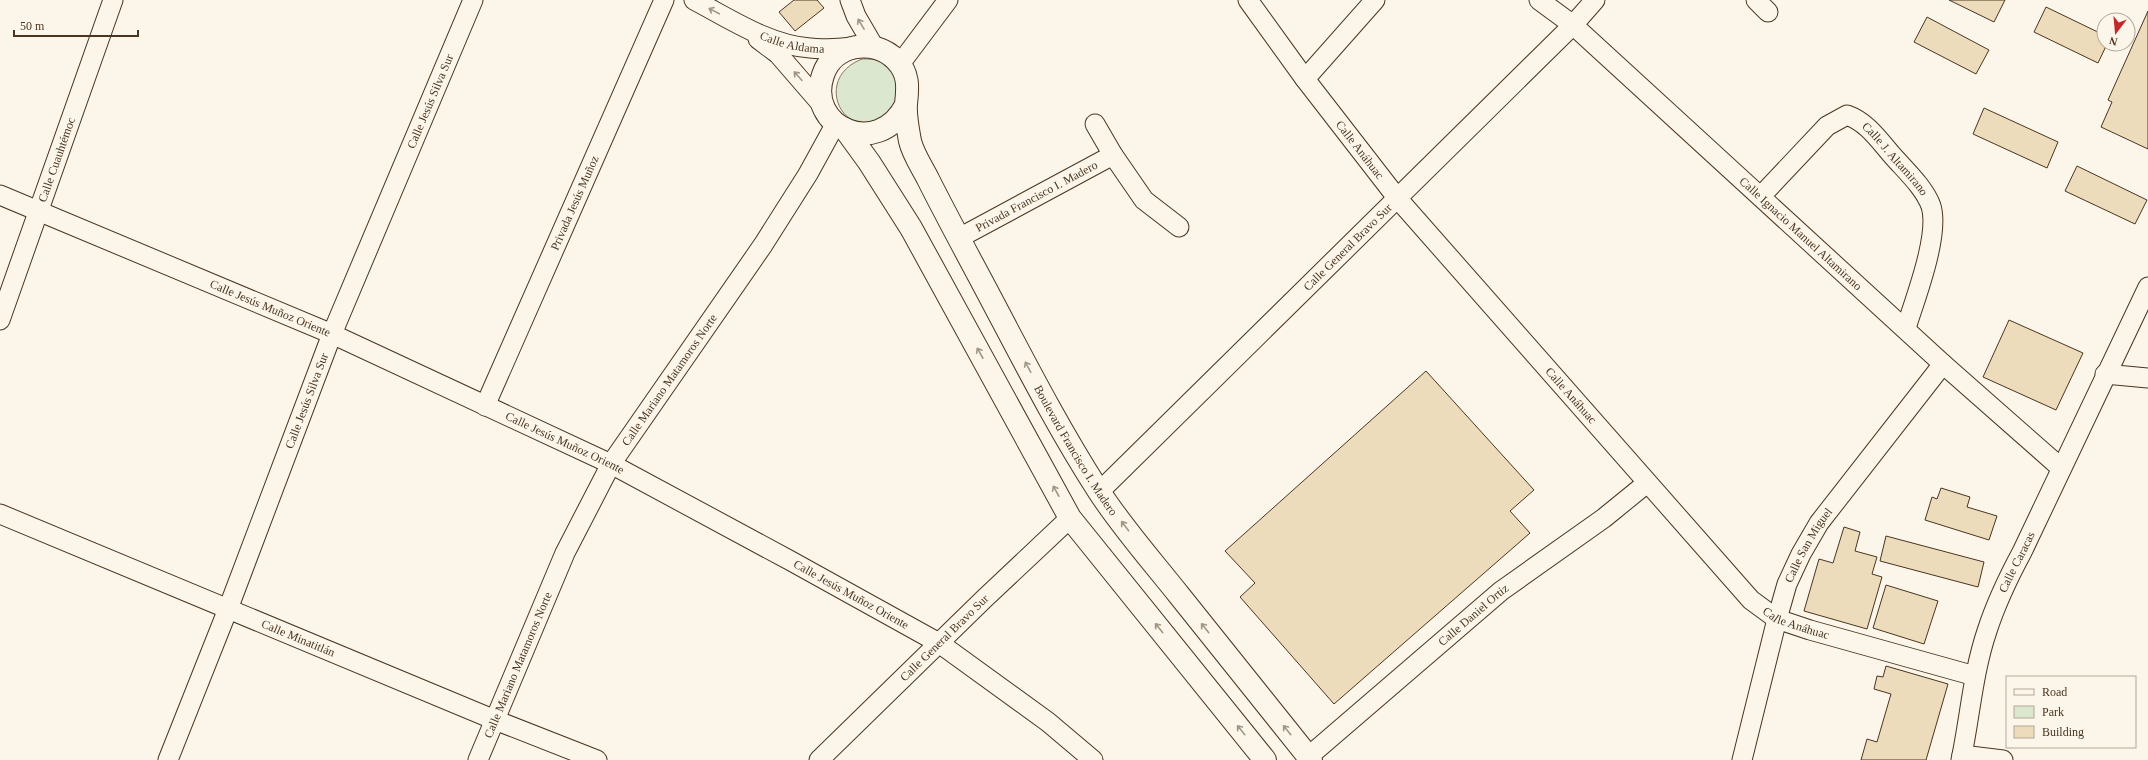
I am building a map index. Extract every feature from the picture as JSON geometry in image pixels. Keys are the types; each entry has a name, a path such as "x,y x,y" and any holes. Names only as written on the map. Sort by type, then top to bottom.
{"main road":[{"path":"840,126 855,132 876,132 894,122 906,105 908,84 900,64 884,50 864,47 843,51 835,57 823,75 821,96 823,106 869,162 911,228 1070,518 1265,760"},
{"name":"Boulevard Francisco I. Madero","path":"906,105 911,143 959,238 1064,433 1099,492 1310,758"}],"street":[{"name":"Calle Cuauhtémoc","path":"0,320 113,0"},
{"name":"Calle Jesús Silva Sur","path":"168,760 228,609 332,334 473,0"},
{"name":"Privada Jesús Muñoz","path":"485,406 664,0"},
{"name":"Calle Aldama","path":"694,0 734,22 762,35 790,45 817,49 864,47"},
{"path":"850,0 864,47"},
{"path":"900,64 948,0"},
{"name":"Calle Anáhuac","path":"1248,0 1305,79 1398,199 1751,600 1777,619 1810,630 1975,676"},
{"path":"1305,79 1375,0"},
{"name":"Calle Ignacio Manuel Altamirano","path":"1539,0 1573,25 1944,364 2061,468"},
{"name":"Calle General Bravo Sur","path":"1099,492 1398,199 1573,25 1595,0"},
{"name":"Calle Aldama","path":"734,22 778,54 823,106"},
{"name":"Calle J. Altamirano","path":"1761,196 1827,126 1836,119 1847,115 1856,118 1868,126 1919,186 1931,207 1932,230 1928,255 1906,328"},
{"path":"1095,124 1113,155 1144,200 1179,228"},
{"name":"Calle Mariano Matamoros Norte","path":"478,760 565,553 611,464 763,245 840,126"},
{"name":"Privada Francisco I. Madero","path":"959,238 1113,155"},
{"name":"Calle Jesús Muñoz Oriente","path":"0,195 332,334 611,464 940,643 1048,722 1085,758"},
{"name":"Calle Caracas","path":"1962,758 1975,676 1986,632 2000,593 2022,552 2105,374 2148,287"},
{"name":"Calle San Miguel","path":"1742,760 1777,619 1787,584 1800,554 1819,524 1944,364"},
{"path":"2105,374 2148,378"},
{"name":"Calle Daniel Ortiz","path":"1310,758 1501,591 1604,518 1647,483"},
{"name":"Calle Minatitlán","path":"0,514 495,720 597,760"},
{"name":"Calle General Bravo Sur","path":"819,760 1070,518"},
{"path":"1962,758 2003,760"}],"green space":[{"path":"862,59 878,60 888,65 895,75 901,89 887,117 869,123 858,122 848,118 841,109 837,99 836,88 840,77 848,67"}],"building":[{"path":"794,0 817,0 824,8 795,31 779,12"},
{"path":"1949,0 2005,0 1994,22"},
{"path":"2046,7 2096,31 2096,52 2103,52 2098,63 2034,32"},
{"path":"2148,11 2148,149 2101,127 2112,102 2108,100 2130,52 2136,52 2136,38"},
{"path":"1927,17 1989,50 1976,74 1914,42"},
{"path":"1984,108 2058,142 2047,168 1973,134"},
{"path":"2077,166 2147,200 2135,224 2065,191"},
{"path":"2009,320 2083,353 2056,410 1983,377"},
{"path":"1426,371 1534,490 1510,511 1530,533 1334,704 1240,597 1255,583 1225,551"},
{"path":"1941,488 1970,497 1967,507 1997,516 1989,540 1925,520 1932,497 1937,499"},
{"path":"1844,527 1860,532 1855,551 1877,557 1872,574 1882,577 1867,629 1804,611 1819,559 1833,563"},
{"path":"1886,536 1984,562 1978,587 1880,561"},
{"path":"1886,585 1938,601 1924,644 1873,628"},
{"path":"1886,666 1948,684 1926,760 1861,760 1867,739 1877,742 1891,694 1874,689 1877,676 1883,677"}]}
